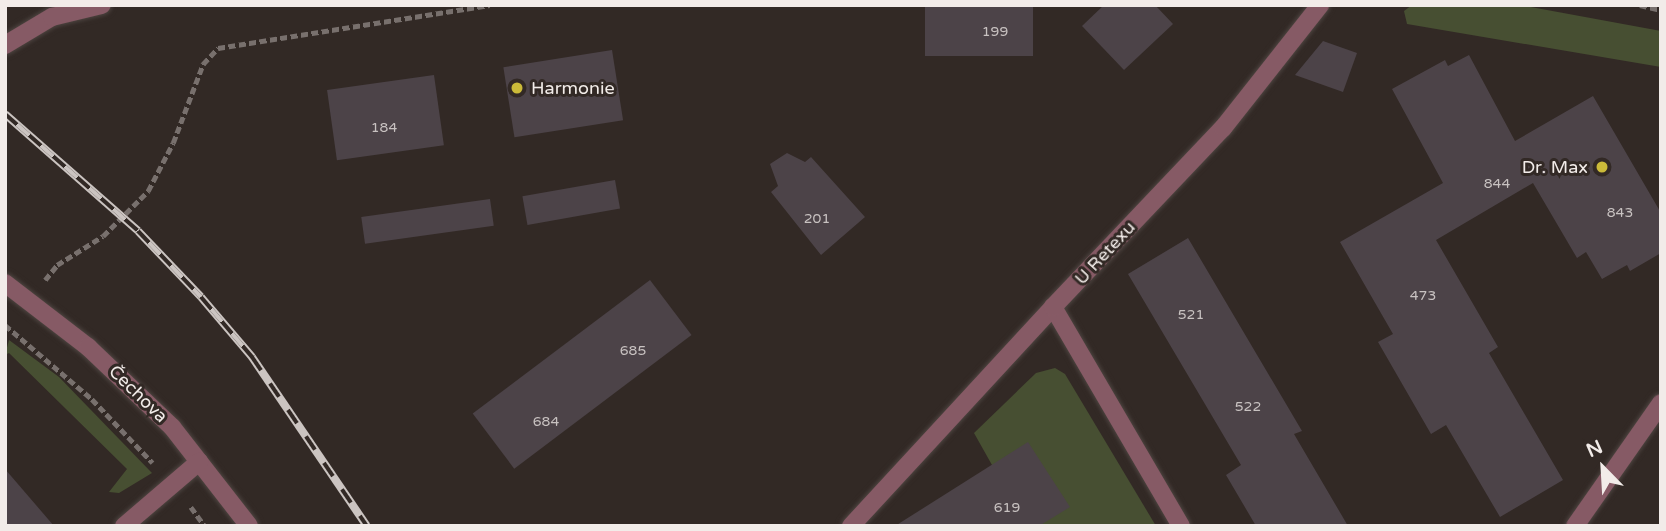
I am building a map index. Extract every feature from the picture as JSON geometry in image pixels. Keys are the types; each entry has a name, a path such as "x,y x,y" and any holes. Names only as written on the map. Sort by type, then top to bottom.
{"street":[{"path":"5,45 49,11 102,5"},
{"name":"U Retexu","path":"851,526 1223,128 1320,5"},
{"name":"Čechova","path":"5,283 88,347 172,427 249,526"},
{"path":"1053,307 1181,526"},
{"path":"1575,526 1661,403"},
{"path":"124,526 199,462"}],"path":[{"path":"205,526 173,484 92,399 6,327 57,265 103,236 148,191 173,143 203,64 218,48 490,5"},
{"path":"1640,5 1661,10"}],"green space":[{"path":"1412,5 1520,5 1661,31 1661,67 1407,24 1404,11"},
{"path":"9,340 59,377 152,473 119,493 109,492 127,469 9,353 5,355"},
{"path":"1055,368 1065,374 1156,526 1039,526 992,465 974,433 1036,373"}],"building":[{"path":"925,5 1033,5 1033,56 925,56"},
{"path":"1104,5 1155,5 1173,24 1124,70 1082,26"},
{"path":"1323,41 1357,53 1343,92 1295,75"},
{"path":"612,50 623,120 514,137 503,67"},
{"path":"1469,55 1515,141 1593,96 1661,213 1661,253 1630,271 1627,265 1602,279 1586,252 1577,258 1533,183 1436,240 1498,347 1489,353 1563,480 1500,517 1446,425 1431,434 1378,342 1393,334 1340,242 1443,183 1392,89 1445,60 1448,66"},
{"path":"434,75 444,145 337,160 327,90"},
{"path":"787,153 805,162 811,157 865,217 821,255 771,192 778,186 770,164"},
{"path":"615,180 620,209 527,225 522,196"},
{"path":"490,199 494,226 365,244 361,217"},
{"path":"1188,238 1302,431 1294,434 1348,526 1256,526 1226,475 1241,465 1128,274"},
{"path":"650,280 692,335 514,469 473,414"},
{"path":"1028,442 1070,507 1039,526 895,526"},
{"path":"5,469 54,526 5,526"}],"railway":[{"path":"5,114 138,231 201,297 252,357 367,526"}],"place":[{"name":"Harmonie","path":"517,88"},
{"name":"Dr. Max","path":"1602,167"}]}
